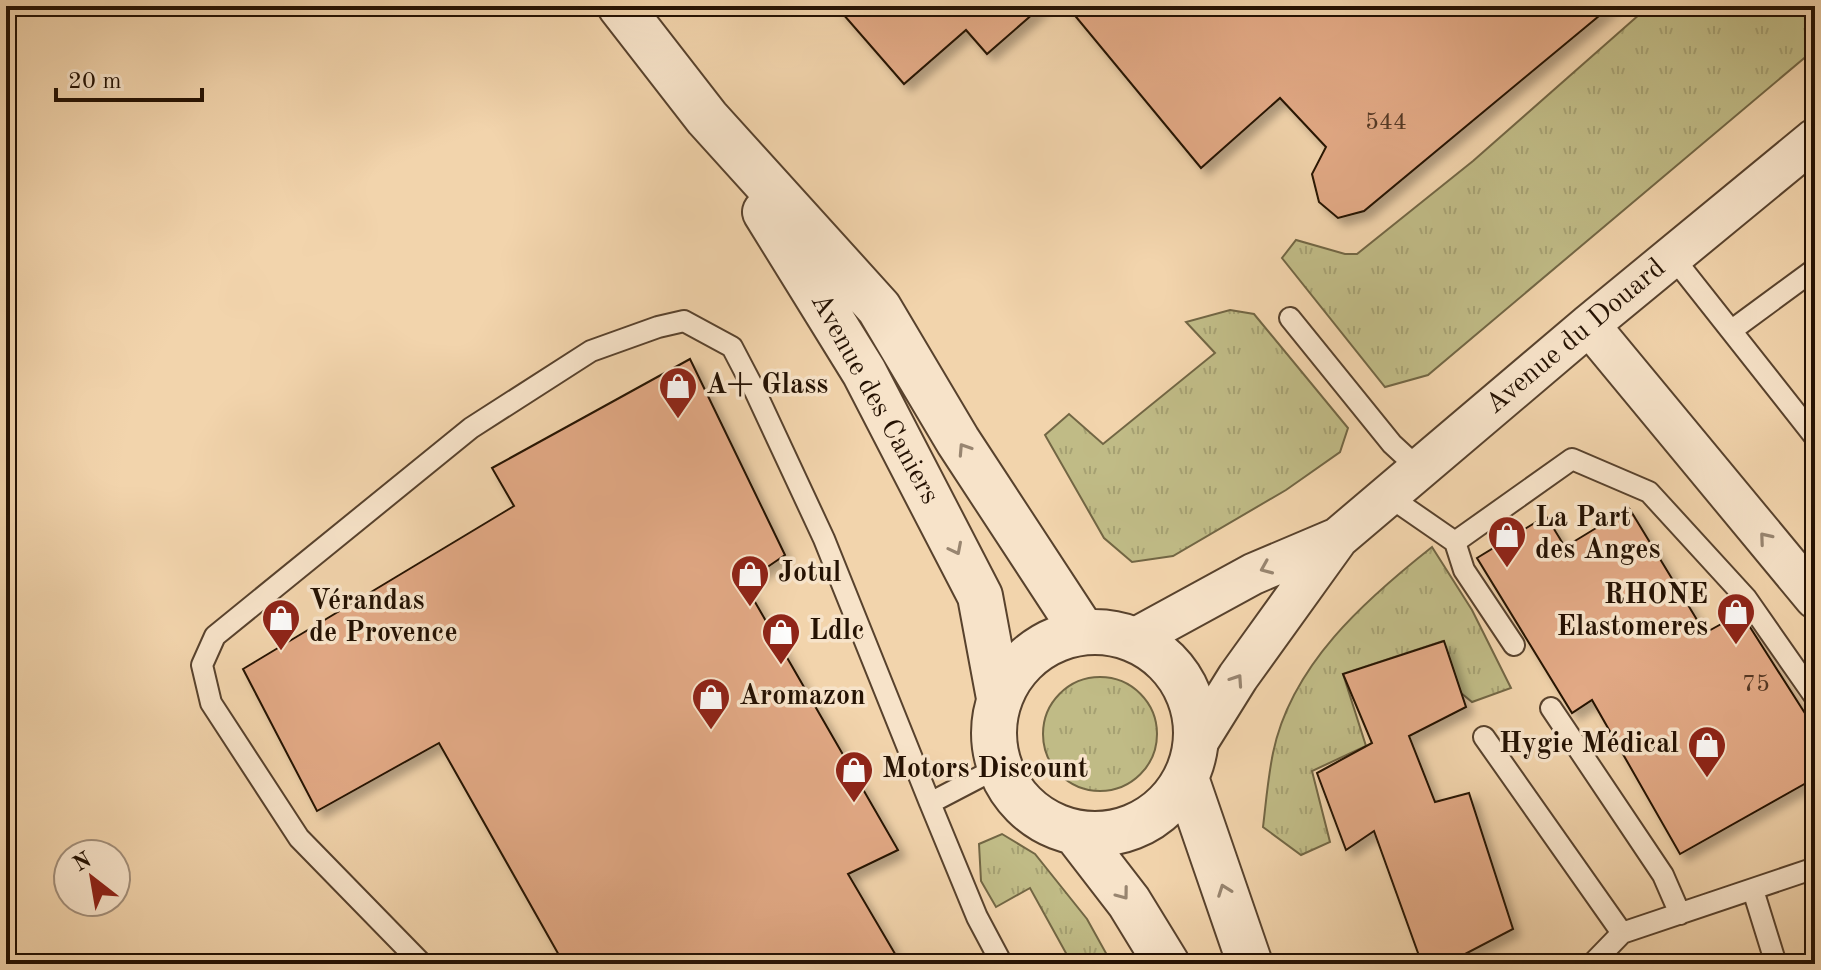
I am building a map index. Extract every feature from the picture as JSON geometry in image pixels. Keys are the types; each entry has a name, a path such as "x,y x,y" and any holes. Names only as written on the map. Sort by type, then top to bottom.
{"street":[{"name":"Avenue des Caniers","path":"620,6 707,118 879,308 958,441 1083,632"},
{"name":"Avenue des Caniers","path":"707,118 864,372 980,596 999,698"},
{"name":"Avenue du Douard","path":"1191,762 1238,677 1338,538 1815,139"},
{"path":"1589,325 1815,598"},
{"name":"Avenue du Douard","path":"1134,639 1253,574 1338,538"},
{"path":"1083,632 1109,632 1134,639 1162,656 1183,682 1196,720 1191,762 1167,805 1140,823 1108,833 1075,832 1042,820 1016,797 999,767 993,733 999,698 1013,673 1032,653 1056,639 1083,632"},
{"path":"1191,762 1250,964"},
{"path":"1075,832 1129,902 1167,964"}],"lane":[{"path":"1672,256 1815,437"},
{"path":"1732,330 1815,269"},
{"path":"1290,318 1392,444 1419,469"},
{"path":"422,964 299,838 211,703 202,665 215,636 471,428 591,351 684,321 732,347 824,539 977,917 1002,964"},
{"path":"1455,542 1572,459 1649,492 1746,598 1815,697"},
{"path":"1387,495 1455,542 1464,570 1514,645"},
{"path":"1551,708 1663,875 1680,914"},
{"path":"1484,737 1622,933"},
{"path":"930,803 999,767"},
{"path":"1592,964 1622,933 1815,868"},
{"path":"1753,890 1776,964"}],"green space":[{"path":"1649,6 1815,6 1815,49 1428,375 1385,387 1282,258 1296,240 1345,254 1357,254 1473,161"},
{"path":"1230,310 1254,314 1348,428 1340,452 1286,490 1173,556 1132,562 1104,538 1045,435 1069,414 1103,444 1215,353 1186,322"},
{"path":"1432,547 1472,610 1511,688 1472,702 1461,693 1443,641 1343,674 1366,746 1312,771 1330,842 1301,855 1263,827 1271,762 1282,721 1296,691 1334,637 1381,589"},
{"path":"1100,677 1122,681 1141,693 1153,712 1157,734 1153,756 1141,775 1122,787 1100,791 1078,787 1059,775 1047,756 1043,734 1047,712 1059,693 1078,681"},
{"path":"1002,834 1035,854 1087,919 1112,964 1072,964 1030,888 996,907 981,881 979,844"}],"building":[{"path":"836,6 1042,6 987,54 966,30 904,84"},
{"path":"1067,6 1611,6 1364,211 1338,218 1319,202 1312,174 1326,147 1280,98 1201,168"},
{"path":"690,359 785,555 744,583 898,850 848,874 901,964 564,964 439,743 317,811 243,669 514,506 492,468"},
{"path":"1629,508 1705,633 1741,613 1815,729 1815,778 1680,854 1592,700 1572,713 1477,558 1546,516 1565,547"},
{"path":"1444,641 1466,707 1409,736 1435,802 1469,793 1513,929 1446,964 1422,964 1374,831 1346,850 1317,773 1372,743 1343,674"}],"place":[{"name":"A+ Glass","path":"678,420"},
{"name":"La Part des Anges","path":"1507,569"},
{"name":"Jotul","path":"750,608"},
{"name":"RHONE Elastomeres","path":"1736,646"},
{"name":"Vérandas de Provence","path":"281,652"},
{"name":"Ldlc","path":"781,666"},
{"name":"Aromazon","path":"711,731"},
{"name":"Hygie Médical","path":"1707,779"},
{"name":"Motors Discount","path":"854,804"}]}
